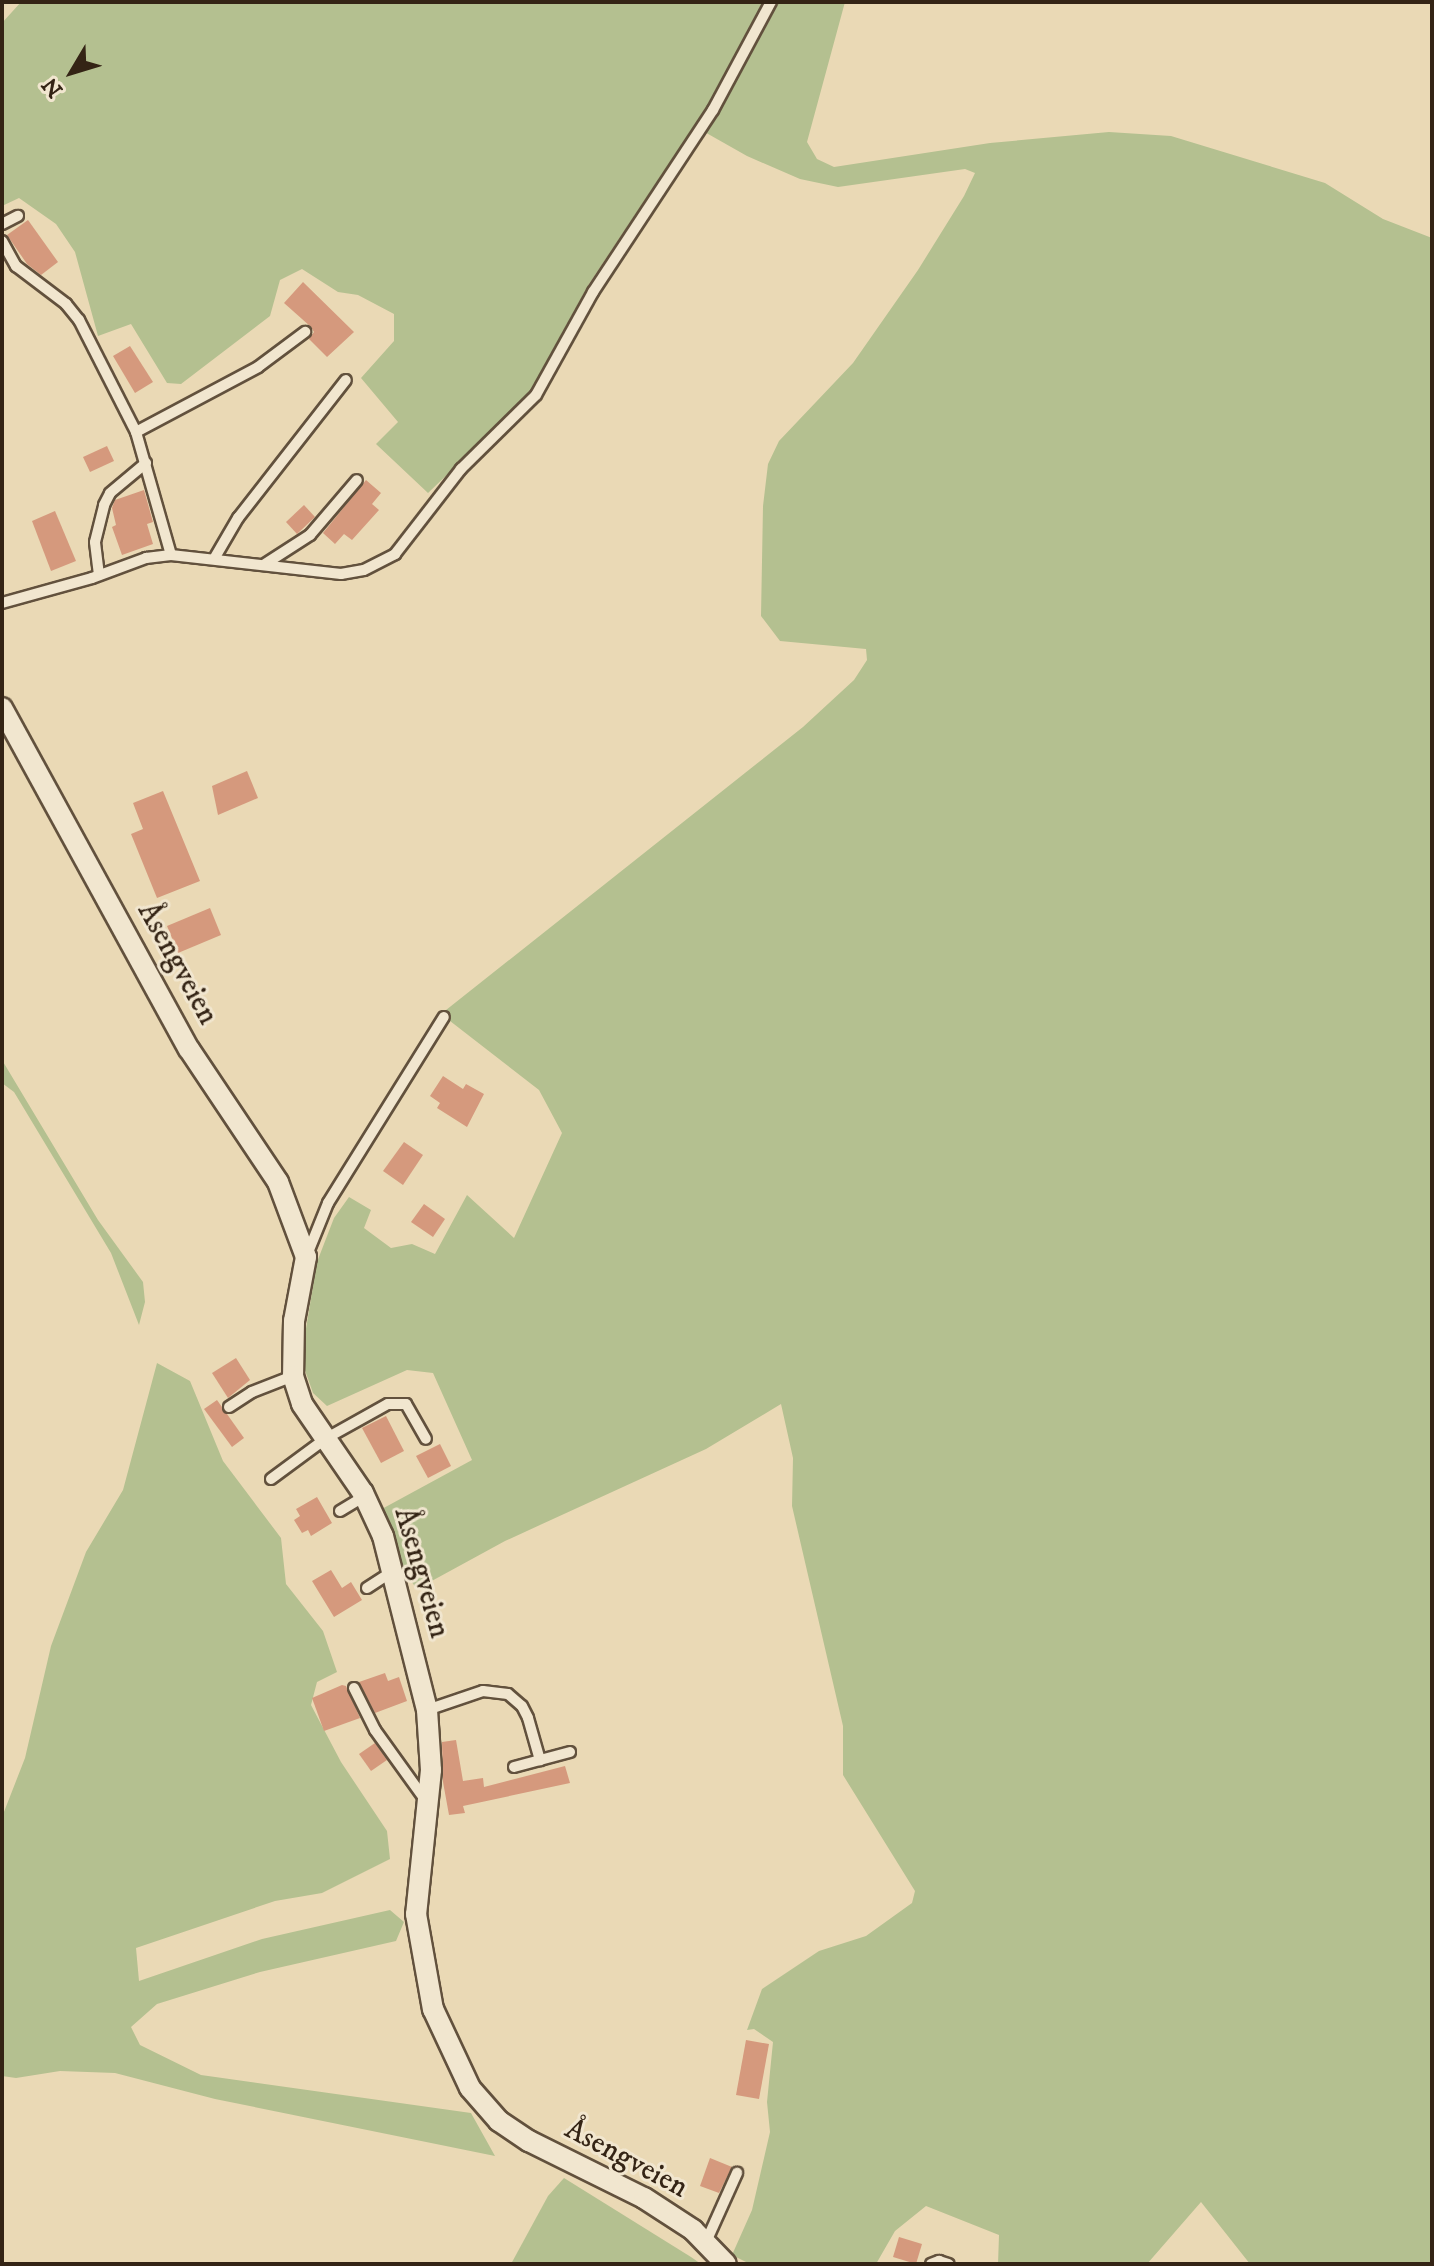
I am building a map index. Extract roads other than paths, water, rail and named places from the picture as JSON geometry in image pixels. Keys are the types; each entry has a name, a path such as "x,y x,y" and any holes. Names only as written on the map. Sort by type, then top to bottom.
{"street":[{"name":"Åsengveien","path":"2,708 189,1049 278,1182 306,1257 294,1321 293,1376 302,1404 365,1496 383,1536 427,1710 431,1770 416,1898 422,1960 433,2009 470,2088 499,2121 529,2141 644,2198 706,2242 722,2263"}],"lane":[{"path":"2,603 146,558 171,555 265,564 325,574 354,573 381,564 408,540 461,469 536,395 608,268 713,110 771,2"},
{"path":"2,224 18,216"},
{"path":"2,241 16,266 74,313 136,432 171,555"},
{"path":"136,432 258,367 305,332"},
{"path":"214,559 238,518 346,380"},
{"path":"99,575 95,542 104,505 110,493 146,463"},
{"path":"265,564 310,535 357,480"},
{"path":"306,1257 328,1203 444,1017"},
{"path":"229,1407 252,1392 293,1376"},
{"path":"271,1479 325,1439 395,1402 406,1404 411,1409 426,1439"},
{"path":"340,1511 365,1496"},
{"path":"367,1588 392,1572"},
{"path":"354,1688 375,1730 426,1801"},
{"path":"427,1710 483,1691 508,1694 522,1706 528,1718 540,1760"},
{"path":"514,1767 570,1752"},
{"path":"706,2242 737,2173"},
{"path":"931,2264 939,2261 949,2264"}]}
